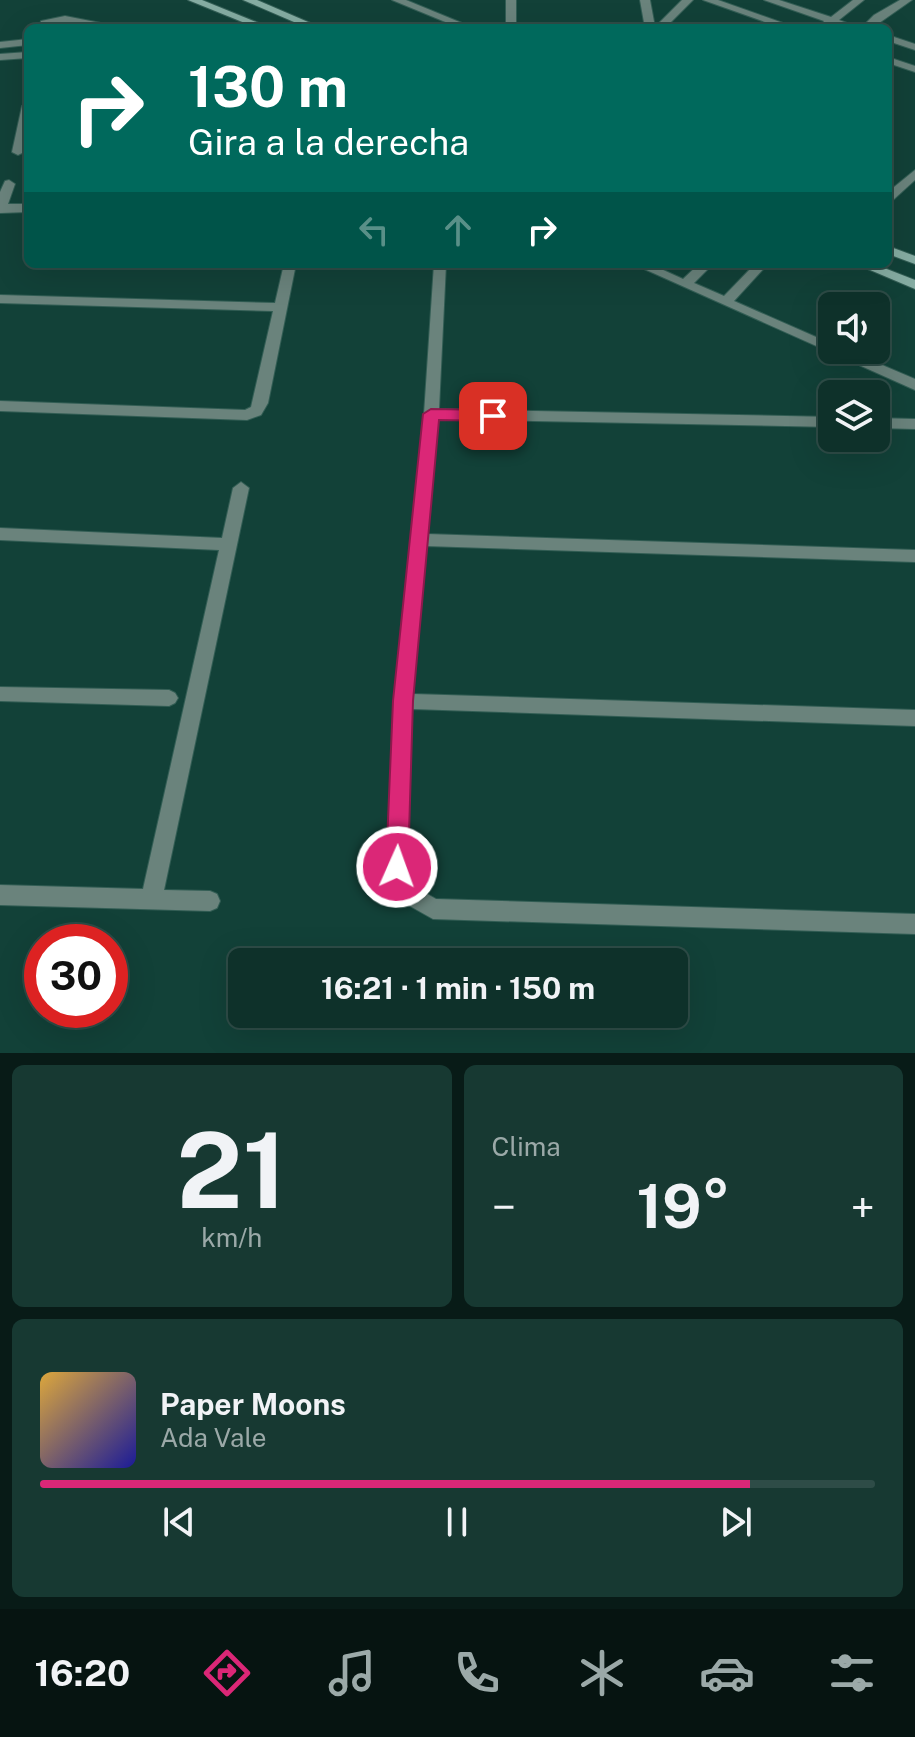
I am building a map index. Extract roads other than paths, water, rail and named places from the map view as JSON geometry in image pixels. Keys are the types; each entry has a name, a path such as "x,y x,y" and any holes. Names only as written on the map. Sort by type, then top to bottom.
{"street":[{"path":"193,0 257,24"},
{"path":"248,0 307,24"},
{"path":"397,0 459,24"},
{"path":"511,0 511,24"},
{"path":"645,0 649,24"},
{"path":"663,24 688,0"},
{"path":"708,0 780,24"},
{"path":"769,0 826,24 859,0"},
{"path":"870,24 907,0"},
{"path":"240,17 264,7"},
{"path":"45,24 58,19 87,24"},
{"path":"892,39 915,47"},
{"path":"0,45 24,42"},
{"path":"0,57 24,55"},
{"path":"892,61 915,69"},
{"path":"18,152 24,137"},
{"path":"892,195 913,179"},
{"path":"9,184 0,208 24,208"},
{"path":"892,251 915,260"},
{"path":"0,406 247,415 256,411 261,403 289,268"},
{"path":"440,268 431,414 403,701 397,867 408,894 433,909 915,924"},
{"path":"648,268 818,342"},
{"path":"685,284 703,268"},
{"path":"726,302 758,268"},
{"path":"872,268 915,285"},
{"path":"0,299 279,307"},
{"path":"868,364 915,385"},
{"path":"431,414 818,422"},
{"path":"890,423 915,424"},
{"path":"151,901 241,488"},
{"path":"0,534 228,544"},
{"path":"418,540 915,556"},
{"path":"0,694 169,698"},
{"path":"403,701 915,718"},
{"path":"0,895 210,901"}]}
